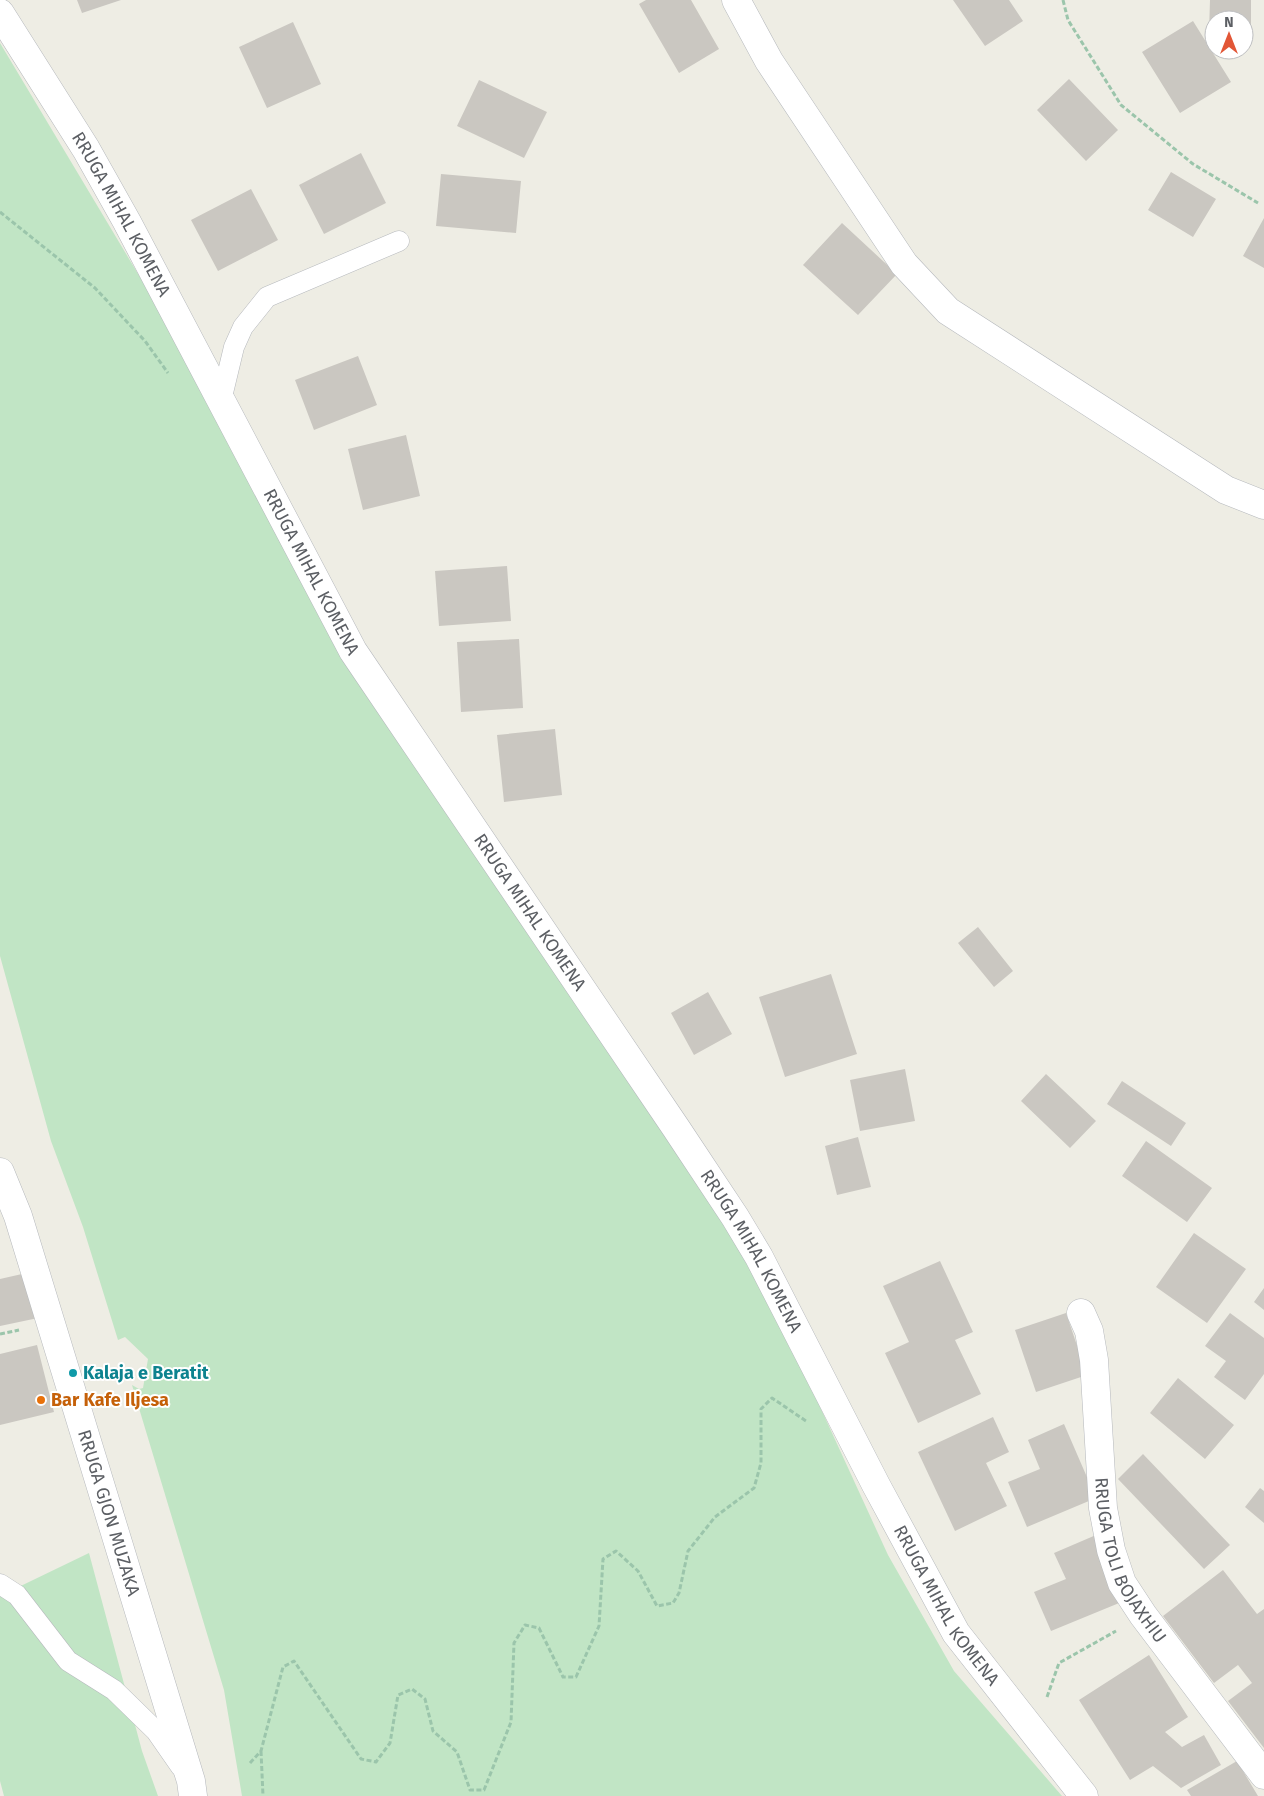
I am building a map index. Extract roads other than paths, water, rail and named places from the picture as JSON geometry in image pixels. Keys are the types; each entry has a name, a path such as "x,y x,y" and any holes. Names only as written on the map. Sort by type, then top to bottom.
{"street":[{"path":"736,0 769,61 904,264 948,311 1226,490 1264,504"},
{"name":"RRUGA MIHAL KOMENA","path":"0,14 86,149 127,222 353,651 676,1128 759,1257 876,1485 956,1633 1084,1796"},
{"name":"RRUGA GJON MUZAKA","path":"0,1172 18,1216 192,1788"},
{"name":"RRUGA TOLI BOJAXHIU","path":"1081,1313 1089,1331 1094,1360 1103,1508 1111,1550 1122,1583 1143,1615 1264,1775"}],"lane":[{"path":"221,401 234,348 248,321 266,297 400,241"},
{"path":"0,1584 17,1596 68,1661 114,1690 156,1731 192,1788"}],"place":[{"name":"Kalaja e Beratit","path":"73,1373"},
{"name":"Bar Kafe Iljesa","path":"41,1400"}]}
